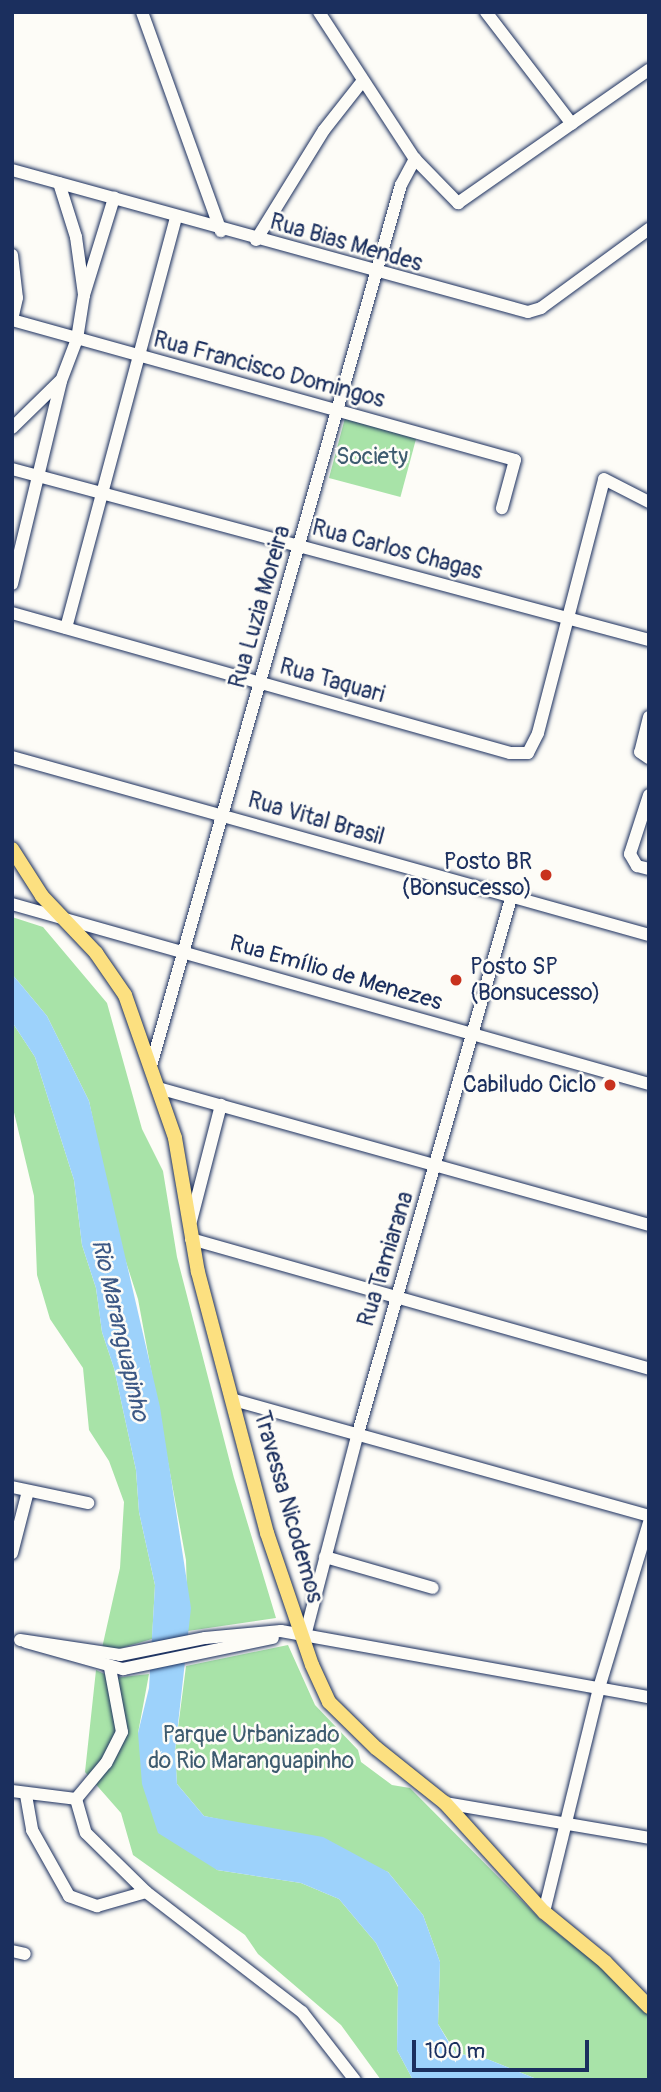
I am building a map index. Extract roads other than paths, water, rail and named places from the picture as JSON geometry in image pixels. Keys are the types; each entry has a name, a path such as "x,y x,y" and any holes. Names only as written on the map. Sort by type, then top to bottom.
{"main road":[{"name":"Travessa Nicodemos","path":"12,849 58,916 113,974 125,995 174,1138 191,1221 191,1239 267,1532 305,1636 312,1665 329,1702 376,1748 445,1803 544,1912 605,1962 649,2007"}],"street":[{"path":"142,12 221,231"},
{"path":"319,12 361,83 415,159 455,202 461,203 649,70"},
{"path":"486,12 572,124"},
{"path":"256,240 324,130 361,83"},
{"name":"Rua Luzia Moreira","path":"151,1066 375,274 401,185 415,159"},
{"name":"Rua Bias Mendes","path":"12,170 375,274 528,312 541,308 649,229"},
{"path":"59,183 76,237 85,295"},
{"path":"12,584 40,478 61,381 77,339 85,295 114,198"},
{"path":"66,628 105,494 176,217"},
{"path":"12,255 17,298 12,320"},
{"name":"Rua Francisco Domingos","path":"12,320 515,460 502,508"},
{"path":"12,428 61,381"},
{"name":"Rua Carlos Chagas","path":"12,469 649,640"},
{"path":"568,619 604,479 649,502"},
{"name":"Rua Taquari","path":"12,612 520,755 532,750 568,619"},
{"path":"645,753 649,717"},
{"name":"Rua Vital Brasil","path":"12,757 649,935"},
{"path":"649,795 630,854 636,866 649,869"},
{"name":"Rua Tamiarana","path":"305,1636 358,1433 512,895"},
{"name":"Rua Emílio de Menezes","path":"12,904 649,1084"},
{"path":"158,1088 649,1224"},
{"path":"191,1221 221,1105"},
{"path":"191,1239 396,1300 649,1369"},
{"path":"234,1400 649,1516"},
{"path":"12,1487 88,1503"},
{"path":"12,1553 27,1491"},
{"path":"544,1912 599,1688 649,1522"},
{"path":"325,1557 433,1588"},
{"path":"16,1639 44,1640 104,1654 135,1653 205,1637 281,1631 649,1698"},
{"path":"16,1639 110,1668 138,1668 277,1637 305,1636"},
{"path":"76,1799 106,1763 122,1732 110,1668"},
{"path":"76,1799 16,1793 32,1830 69,1896 97,1906 146,1892"},
{"path":"76,1799 86,1833 111,1862 302,2012 355,2080"},
{"path":"445,1803 649,1838"}],"water":[{"name":"Rio Maranguapinho","path":"12,974 47,1016 89,1101 160,1407 191,1608 175,1751 177,1784 204,1816 323,1837 388,1872 423,1915 440,1962 438,2024 455,2053 487,2059 539,2080 413,2080 397,2050 398,1986 376,1943 339,1899 301,1883 217,1870 158,1833 142,1784 138,1733 149,1688 155,1585 139,1512 136,1470 114,1368 102,1332 96,1288 82,1245 74,1180 35,1057 12,1022"}],"place":[{"name":"Posto BR (Bonsucesso)","path":"546,875"},
{"name":"Posto SP (Bonsucesso)","path":"456,980"},
{"name":"Cabiludo Ciclo","path":"610,1085"}],"park label":[{"name":"Society","path":"372,457"},
{"name":"Parque Urbanizado do Rio Maranguapinho","path":"251,1748"}]}
